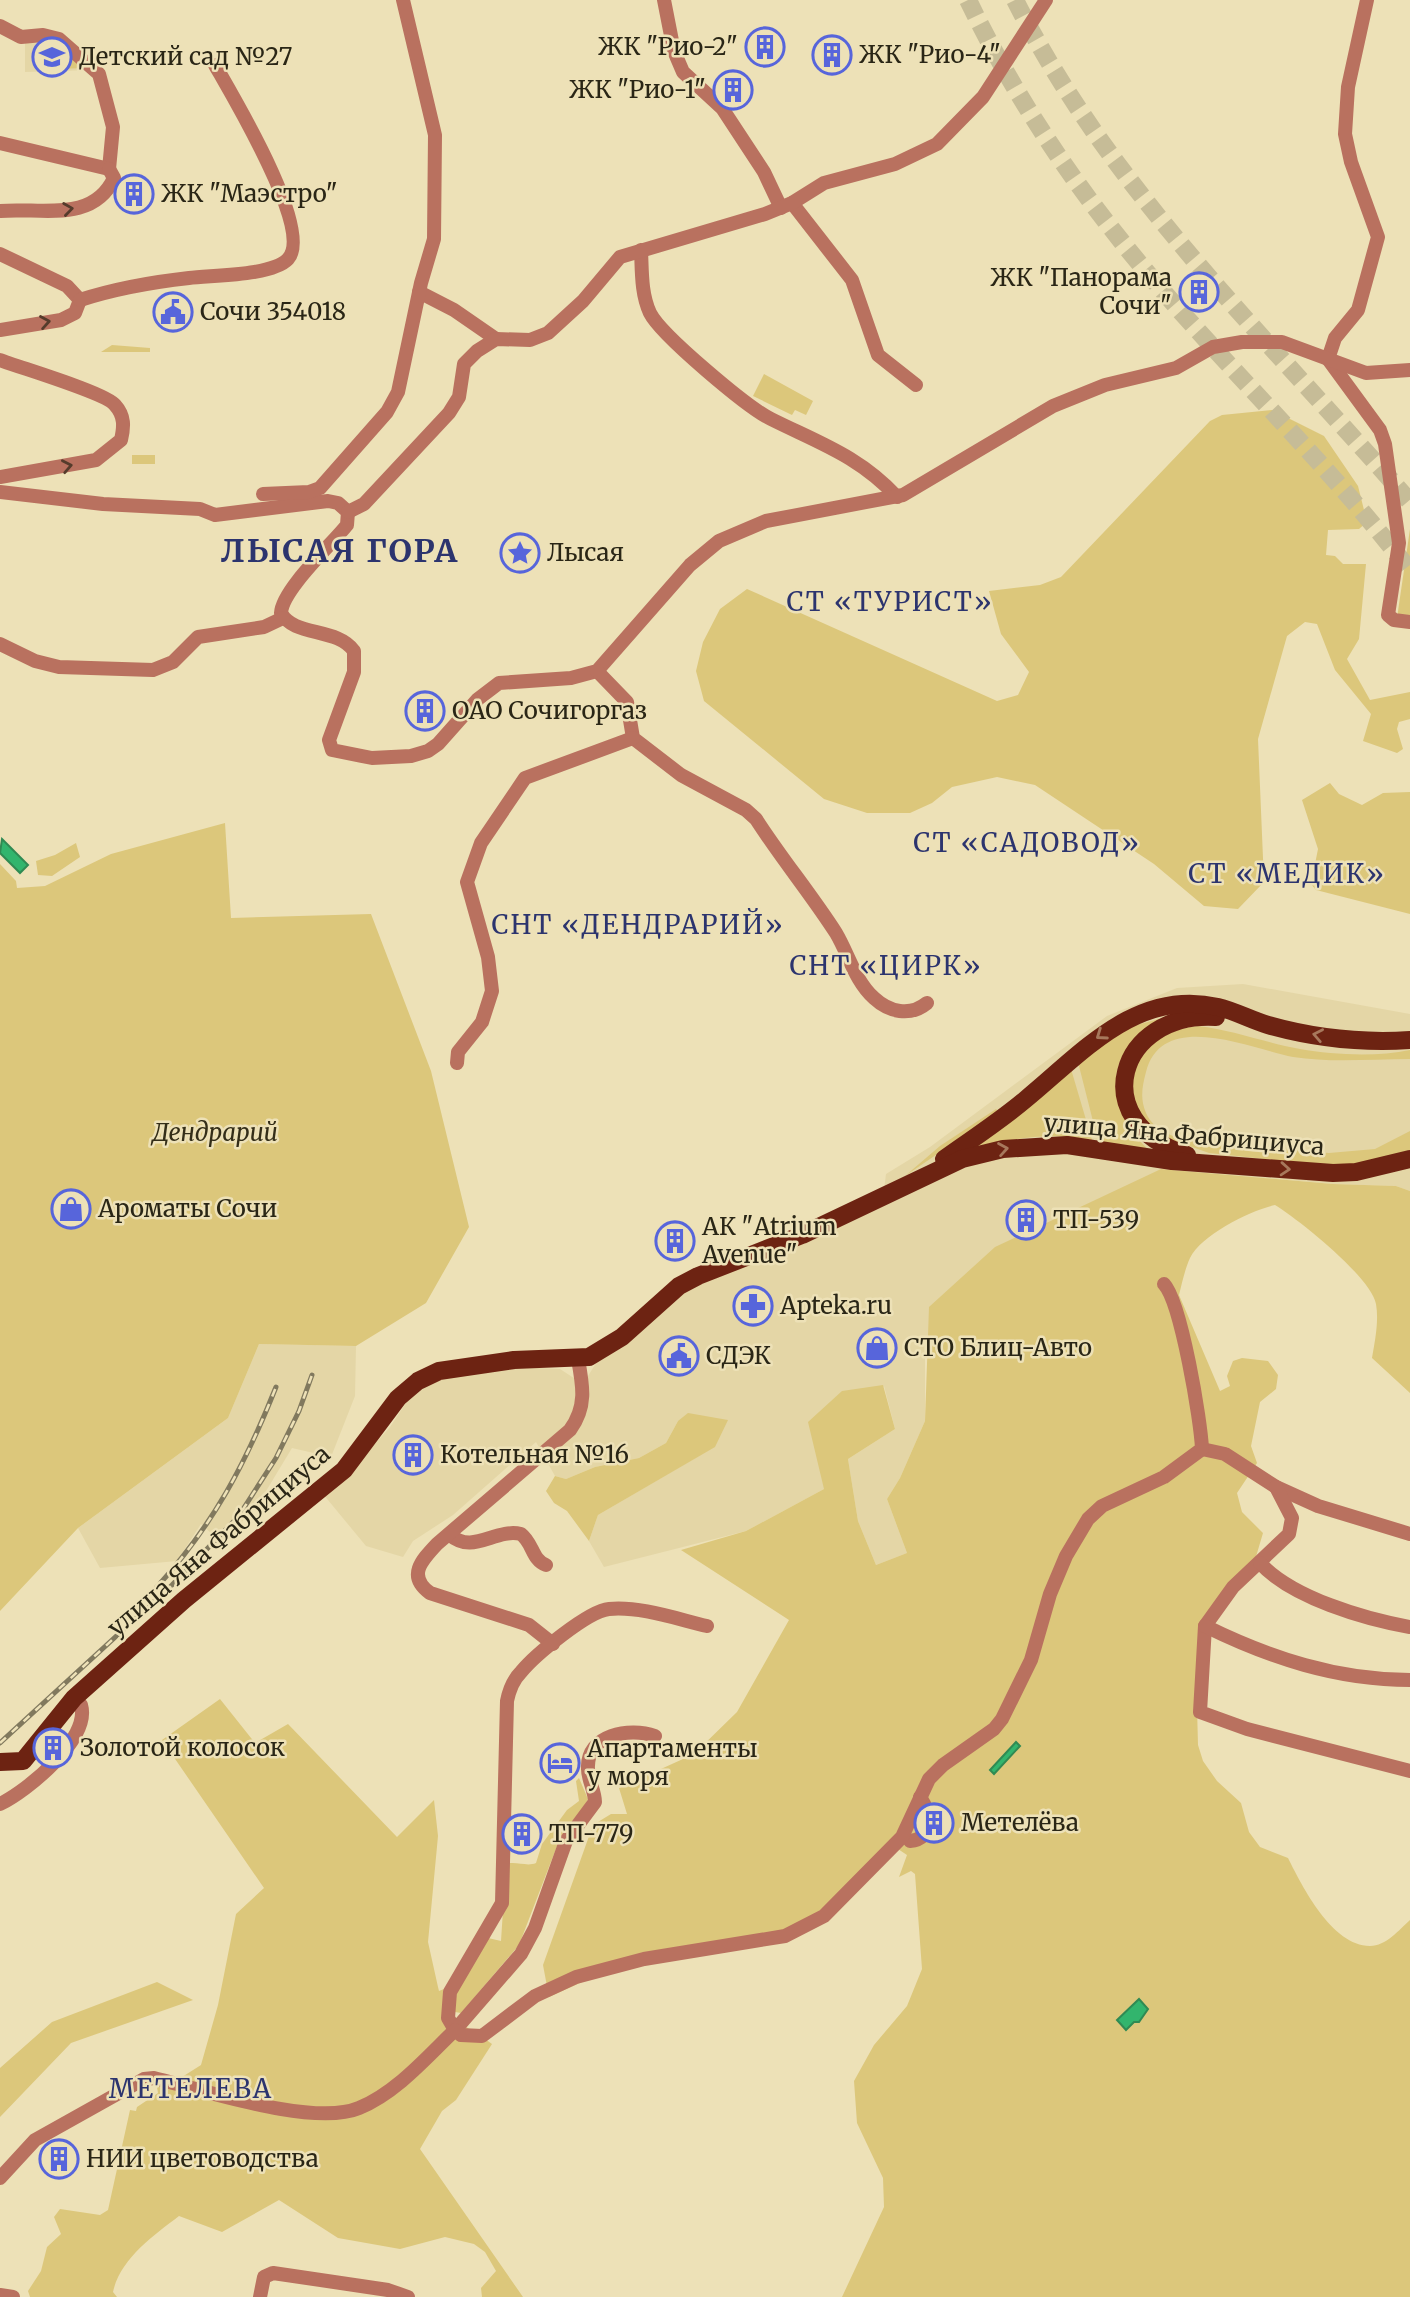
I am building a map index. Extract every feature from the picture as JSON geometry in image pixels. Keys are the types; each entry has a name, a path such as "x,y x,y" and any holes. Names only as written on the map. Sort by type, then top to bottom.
{"main road":[{"name":"улица Яна Фабрициуса","path":"916,1179 1009,1113 1094,1040 1140,1013 1164,1006 1217,1007 1268,1025 1356,1040 1410,1040"},
{"path":"1217,1165 1161,1146 1137,1125 1125,1100 1124,1087 1129,1064 1148,1037 1188,1018 1217,1017 1268,1025"},
{"path":"1356,1040 1410,1031"},
{"name":"улица Яна Фабрициуса","path":"0,1762 23,1761 74,1698 184,1600 344,1470 383,1414 418,1381 462,1366 514,1360 578,1359 598,1352 622,1337 662,1300 689,1281 821,1227 962,1159 1003,1149 1067,1145 1217,1165 1333,1173 1388,1166 1410,1159"},
{"path":"1388,1166 1410,1166"}],"street":[{"path":"263,494 309,492 320,488 387,412 398,392 419,292 434,239 435,135 402,0"},
{"path":"664,0 674,51 683,72 722,108 787,206 852,279 878,355 916,386"},
{"path":"419,292 454,310 496,339 530,340 548,333 590,293 620,257 787,206 824,183 895,164 937,144 983,97 1046,0"},
{"path":"1328,359 1335,338 1359,310 1377,237 1351,162 1345,134 1348,87 1367,0"},
{"path":"0,26 21,37 48,35 60,39 99,74 113,127 109,169 114,178 105,192 76,209 0,211"},
{"path":"79,300 189,278 241,275 282,264 289,258 292,247 290,223 280,188 215,65"},
{"path":"0,143 109,169"},
{"path":"641,250 645,299 660,328 760,412 829,444 867,469 897,498"},
{"path":"0,254 67,286 79,300"},
{"path":"0,330 61,320 75,313 79,300"},
{"path":"348,512 364,504 449,413 459,397 464,364 477,351 496,339"},
{"path":"0,644 35,661 59,667 153,670 173,662 198,637 264,627 283,618 338,637 355,651 354,672 329,745 336,753 372,758 411,756 428,751 438,744 478,699 499,683 571,678 597,671 690,565 719,541 766,521 897,498 1053,406 1105,385 1176,368 1213,347 1242,342 1282,342 1366,373 1410,370"},
{"path":"1328,359 1383,436 1399,543 1388,615 1394,620 1410,622"},
{"path":"0,360 47,378 103,394 115,403 124,421 121,440 96,460 0,477"},
{"path":"0,492 103,504 200,509 215,515 328,501 338,503 348,512"},
{"path":"283,618 282,604 347,525 348,512"},
{"path":"597,671 627,702 633,738 681,775 756,818 827,920 865,989 876,1000 900,1012 915,1011 927,1003"},
{"path":"457,1063 458,1052 482,1021 492,991 488,957 467,882 481,843 525,778 633,738"},
{"path":"1164,1284 1170,1292 1182,1335 1201,1428 1202,1449"},
{"path":"553,1644 529,1625 430,1593 423,1587 417,1575 419,1565 450,1535 577,1422 584,1401 578,1359"},
{"path":"707,1626 611,1609 595,1614 521,1671 509,1691 502,1903 450,1992 448,2018 461,2035 482,2036 535,1996 576,1977 643,1959 785,1936 824,1916 906,1839 929,1779 943,1765 994,1729 1011,1704 1031,1660 1050,1594 1066,1556 1088,1519 1102,1506 1164,1477 1202,1449 1224,1454 1276,1486 1318,1506 1410,1534"},
{"path":"1276,1486 1290,1513 1292,1525 1289,1534 1233,1587 1205,1626 1200,1712 1247,1729 1410,1771"},
{"path":"450,1535 457,1542 471,1545 510,1532 521,1534 530,1543 537,1561 546,1565"},
{"path":"1261,1563 1269,1573 1302,1593 1382,1621 1410,1627"},
{"path":"1205,1626 1299,1665 1354,1678 1410,1680"},
{"path":"0,1804 30,1787 61,1754 82,1715 81,1705 74,1698"},
{"path":"0,2178 35,2140 144,2079 154,2078 304,2114 332,2115 350,2112 373,2101 455,2030 507,1972 535,1928 566,1841 595,1802 588,1772 595,1750 613,1734 625,1730 638,1730 655,1736"},
{"path":"260,2297 264,2277 272,2273 388,2290 408,2297"},
{"path":"0,2295 13,2297"}],"shaded area":[{"name":"Детский сад №27","path":"25,43 66,43 92,70 25,72"},
{"path":"2,839 28,865 20,873 0,853"},
{"path":"1243,984 1410,1014 1410,1191 1396,1186 1333,1184 1161,1169 925,1354 925,1421 900,1478 887,1499 907,1553 876,1565 858,1521 848,1459 895,1429 884,1386 824,1489 746,1531 604,1567 589,1541 598,1515 714,1447 678,1421 666,1443 639,1458 595,1467 566,1479 555,1476 536,1442 453,1515 413,1541 403,1557 366,1546 323,1494 358,1463 390,1427 406,1403 425,1387 452,1375 516,1367 560,1369 583,1384 618,1328 677,1279 728,1252 767,1242 884,1190 886,1174 930,1147 1107,1016 1177,988"},
{"path":"259,1344 356,1346 355,1396 331,1457 292,1448 257,1506 222,1543 201,1524 177,1561 100,1568 78,1528 228,1418"},
{"path":"1016,1742 1020,1746 994,1774 990,1770"},
{"path":"1139,1999 1148,2009 1139,2022 1134,2022 1126,2030 1117,2020"}],"green space":[{"path":"53,46 65,46 88,68 53,69"},
{"path":"112,345 150,348 150,352 101,352"},
{"path":"764,374 813,401 806,415 795,410 792,415 753,396"},
{"path":"1272,410 1324,436 1358,486 1367,522 1359,529 1328,530 1326,555 1335,556 1343,564 1366,564 1359,639 1347,659 1370,700 1410,692 1410,719 1399,722 1397,729 1403,749 1397,753 1363,741 1371,714 1335,670 1317,624 1305,622 1287,636 1258,739 1264,882 1238,909 1204,906 1154,864 1035,785 997,777 952,787 932,803 910,813 867,813 824,799 704,701 696,671 703,642 720,609 747,589 997,701 1018,695 1029,672 1001,634 989,591 1040,585 1061,577 1210,421 1222,415"},
{"path":"132,455 155,455 155,464 132,464"},
{"path":"1410,529 1410,626 1397,618"},
{"path":"1330,783 1339,794 1362,805 1383,793 1410,792 1410,914 1316,890 1311,884 1318,849 1302,800"},
{"name":"Дендрарий","path":"225,823 231,918 371,914 431,1071 469,1227 426,1303 356,1346 259,1344 228,1418 78,1528 0,1611 0,864 16,881 17,888 45,886 111,854"},
{"path":"76,843 80,857 52,876 38,875 36,861 55,855"},
{"path":"1170,1016 1148,1028 1131,1043 1121,1059 1116,1077 1117,1096 1123,1115 1151,1152 1098,1141 1078,1062 1129,1027"},
{"path":"1198,1026 1327,1053 1370,1054 1410,1050 1410,1059 1307,1059 1210,1037 1189,1037 1170,1042 1155,1053 1146,1072 1142,1093 1149,1119 1164,1132 1189,1141 1329,1153 1375,1149 1410,1131 1410,1150 1357,1165 1329,1166 1209,1153 1153,1133 1131,1097 1135,1069 1149,1047 1159,1039 1184,1028"},
{"path":"1071,1069 1092,1140 1059,1136 1029,1138 968,1150"},
{"path":"996,1109 999,1112 905,1176 940,1146"},
{"path":"1161,1169 1333,1184 1396,1186 1410,1191 1410,1393 1372,1358 1376,1304 1361,1279 1332,1250 1275,1205 1240,1218 1215,1232 1196,1249 1185,1271 1179,1295 1220,1391 1230,1386 1227,1376 1233,1361 1242,1358 1268,1361 1278,1375 1276,1389 1260,1402 1251,1446 1257,1463 1237,1493 1242,1512 1263,1533 1255,1560 1216,1601 1197,1707 1198,1745 1203,1761 1217,1781 1241,1803 1249,1832 1260,1847 1288,1858 1310,1898 1331,1926 1343,1936 1356,1943 1376,1945 1392,1937 1410,1920 1410,2297 842,2297 884,2207 883,2178 857,2123 854,2081 874,2045 907,2006 922,1969 915,1874 911,1871 899,1877 907,1855 898,1849 825,1922 591,1978 549,1997 543,1965 593,1825 611,1814 627,1814 619,1788 694,1754 737,1712 789,1620 681,1550 746,1531 824,1489 808,1422 842,1391 883,1385 895,1429 848,1459 858,1521 876,1565 907,1553 887,1499 900,1478 925,1421 929,1307 995,1247"},
{"path":"688,1413 728,1420 715,1447 598,1515 589,1541 567,1511 554,1503 546,1491 555,1476 566,1479 595,1467 639,1458 666,1443 678,1421"},
{"path":"220,1699 255,1743 288,1724 397,1837 434,1800 438,1836 428,1942 438,1987 439,1991 444,1989 446,2007 452,2014 492,2044 456,2100 442,2111 420,2149 523,2297 482,2297 481,2288 496,2271 485,2252 474,2244 445,2237 400,2249 338,2238 279,2200 222,2232 179,2216 130,2259 117,2280 113,2292 117,2297 30,2297 28,2291 41,2271 47,2247 61,2234 54,2217 60,2209 100,2215 108,2210 130,2110 136,2111 137,2107 158,2093 156,2081 171,2084 201,2065 218,2005 236,1914 264,1888 162,1740"},
{"path":"579,1778 588,1799 583,1809 565,1829 519,1945 461,2013 455,2012 456,1993 471,1964 488,1938 501,1941 506,1864 536,1863 542,1844 567,1810 579,1801 576,1781"},
{"path":"157,1982 193,2000 71,2043 0,2117 0,2068 52,2022"}],"tunnel":[{"path":"968,0 999,60 1034,118 1111,228 1184,315 1338,483 1410,571"},
{"path":"1015,0 1054,70 1098,137 1146,201 1197,263 1410,502"}],"railway":[{"path":"0,1743 172,1585 238,1517 276,1458 299,1411 312,1375"},
{"path":"157,1587 195,1541 226,1493 276,1387"}],"place":[{"name":"ЖК \"Рио-2\"","path":"765,47"},
{"name":"ЖК \"Рио-4\"","path":"832,55"},
{"name":"Детский сад №27","path":"52,57"},
{"name":"ЖК \"Рио-1\"","path":"733,90"},
{"name":"ЖК \"Маэстро\"","path":"134,194"},
{"name":"ЖК \"Панорама Сочи\"","path":"1199,292"},
{"name":"Сочи 354018","path":"173,312"},
{"name":"Лысая","path":"520,553"},
{"name":"ОАО Сочигоргаз","path":"425,711"},
{"name":"Ароматы Сочи","path":"71,1209"},
{"name":"ТП-539","path":"1026,1220"},
{"name":"АК \"Atrium Avenue\"","path":"675,1241"},
{"name":"Apteka.ru","path":"753,1306"},
{"name":"СТО Блиц-Авто","path":"877,1348"},
{"name":"СДЭК","path":"679,1356"},
{"name":"Котельная №16","path":"413,1455"},
{"name":"Золотой колосок","path":"53,1748"},
{"name":"Апартаменты у моря","path":"560,1763"},
{"name":"Метелёва","path":"934,1823"},
{"name":"ТП-779","path":"522,1834"},
{"name":"НИИ цветоводства","path":"59,2159"}],"district":[{"name":"ЛЫСАЯ ГОРА","path":"340,551"},
{"name":"СТ «ТУРИСТ»","path":"890,602"},
{"name":"СТ «САДОВОД»","path":"1027,843"},
{"name":"СТ «МЕДИК»","path":"1287,874"},
{"name":"СНТ «ДЕНДРАРИЙ»","path":"638,925"},
{"name":"СНТ «ЦИРК»","path":"886,966"},
{"name":"МЕТЕЛЕВА","path":"191,2089"}]}
